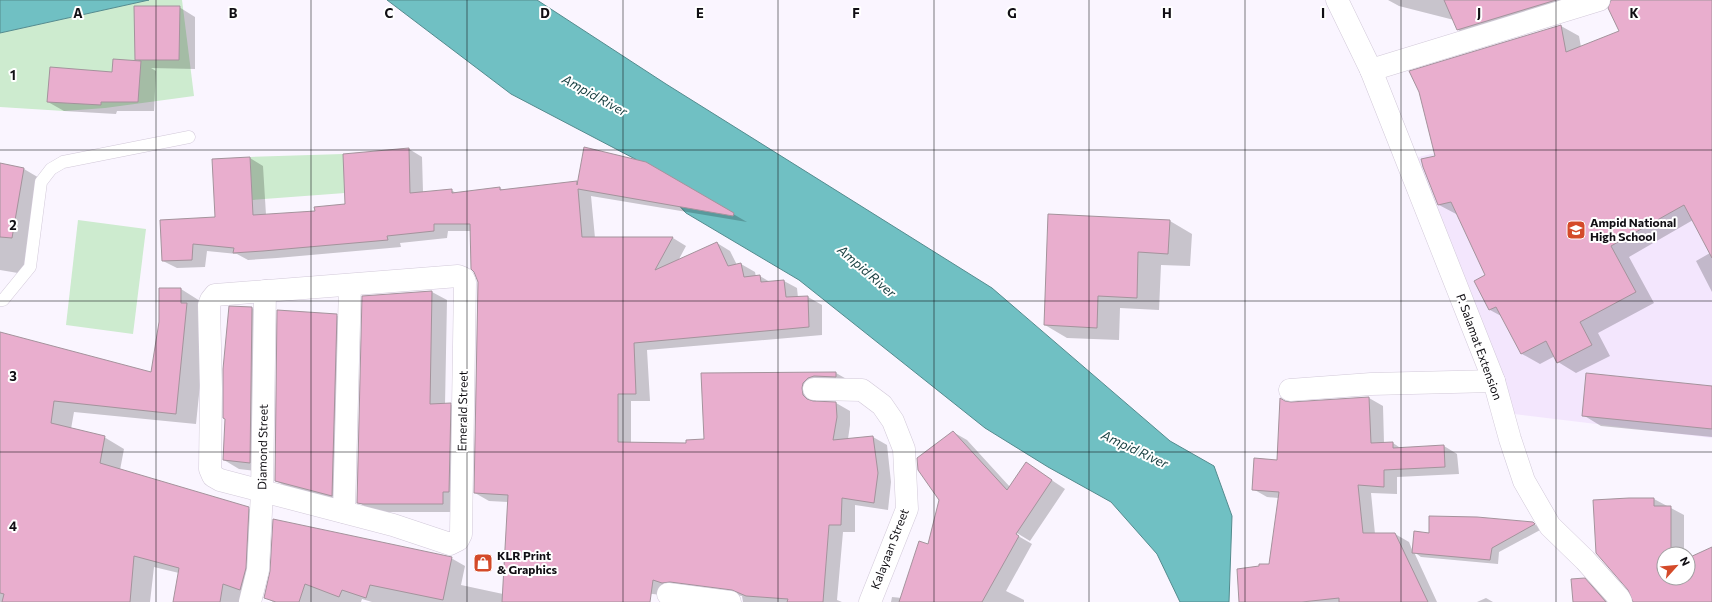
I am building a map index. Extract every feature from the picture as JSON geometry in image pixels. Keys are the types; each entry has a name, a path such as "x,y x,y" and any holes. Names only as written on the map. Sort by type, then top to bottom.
{"street":[{"name":"P. Salamat Extension","path":"1337,0 1371,70 1494,381 1510,439 1524,481 1550,526 1585,560 1621,602"},
{"path":"1371,70 1599,0"},
{"name":"Emerald Street","path":"344,512 393,525 450,544 458,540 461,534 465,282 463,278 458,276 350,285"},
{"path":"350,285 344,512 262,492 220,480 213,476 210,469 211,389 209,305 211,300 215,295 350,285"},
{"name":"Diamond Street","path":"250,602 258,570 262,492 265,291"},
{"path":"1290,390 1371,384 1494,381"},
{"name":"Kalayaan Street","path":"814,389 862,390 882,404 893,422 904,449 907,509 870,602"},
{"path":"668,594 730,602"}],"lane":[{"path":"1,301 30,267 40,182 52,169 64,162 189,137"}],"shaded area":[{"name":"Ampid National High School","path":"1712,84 1712,438 1506,413 1415,158"}],"green space":[{"path":"149,0 182,0 194,96 105,108 64,111 0,107 0,33"},
{"path":"343,154 345,193 252,200 250,157"},
{"path":"78,220 146,229 133,334 66,325"}],"water":[{"path":"0,0 149,0 0,33"},
{"name":"Ampid River","path":"387,0 537,0 666,84 992,288 1170,441 1214,466 1232,516 1229,602 1180,602 1157,554 1111,502 1048,467 985,428 799,280 686,213 637,160 511,94"}],"building":[{"path":"1444,0 1556,0 1457,30"},
{"name":"Ampid National High School","path":"1611,0 1712,0 1712,258 1684,205 1611,246 1636,292 1580,322 1592,345 1557,363 1546,341 1521,354 1496,307 1489,310 1474,281 1485,275 1451,202 1438,205 1423,167 1421,159 1435,156 1419,92 1409,71 1561,25 1566,52 1619,31 1608,8"},
{"path":"134,6 180,6 179,60 135,60"},
{"path":"113,59 141,61 138,102 101,102 101,105 47,102 50,67 112,72"},
{"path":"584,147 646,162 734,213 733,216 578,189 582,237 673,237 655,270 717,242 728,266 741,263 744,277 760,275 761,282 784,280 786,297 808,296 809,327 634,343 636,394 618,394 618,442 686,443 686,440 704,439 701,373 836,372 836,377 814,376 808,378 803,383 803,395 807,399 813,401 836,402 837,417 833,440 873,436 878,473 874,503 842,498 841,525 829,525 823,602 787,602 788,599 746,596 732,590 670,582 662,583 653,580 650,602 502,602 508,495 474,493 478,282 474,272 471,269 470,224 434,224 434,231 387,236 388,240 263,251 233,253 234,248 193,244 192,260 162,261 160,220 215,217 212,159 250,157 253,215 315,211 314,207 345,204 343,154 409,148 410,193 452,189 452,193 500,187 500,190 577,181 577,185"},
{"path":"0,163 24,168 12,238 0,237"},
{"path":"1048,214 1170,220 1168,254 1138,252 1137,298 1098,296 1097,328 1044,325"},
{"path":"159,288 181,288 181,303 187,303 176,414 54,401 51,423 105,436 100,463 249,507 246,568 240,590 223,584 220,602 173,602 179,568 134,556 130,602 2,602 4,594 0,593 0,332 151,372 159,322"},
{"path":"432,291 430,404 451,403 449,492 443,492 443,504 357,503 362,296"},
{"path":"229,306 252,307 250,463 223,460 225,419 223,418 223,369"},
{"path":"277,310 337,314 332,496 275,481"},
{"path":"1586,373 1712,386 1712,429 1582,416"},
{"path":"1369,397 1371,443 1393,442 1393,448 1444,445 1445,467 1384,470 1384,487 1358,485 1363,533 1395,533 1428,602 1339,602 1339,598 1302,602 1239,602 1237,569 1259,566 1259,564 1269,564 1279,492 1252,490 1254,458 1277,460 1280,398 1291,402"},
{"path":"953,431 1007,490 1026,462 1052,480 1016,534 1019,536 982,602 899,602 919,541 928,544 939,500 918,470 917,458"},
{"path":"1654,498 1654,506 1671,506 1671,546 1656,546 1656,586 1696,586 1696,554 1712,547 1712,602 1633,602 1628,590 1596,553 1593,500"},
{"path":"1429,516 1477,517 1533,522 1535,524 1492,548 1490,560 1412,553 1414,531 1429,533"},
{"path":"273,519 452,557 443,600 370,585 366,598 342,590 339,597 305,584 299,602 276,602 264,598 270,571"},
{"path":"1585,578 1606,602 1573,602 1571,579"}],"place":[{"name":"Ampid National High School","path":"1576,230"},
{"name":"KLR Print & Graphics","path":"483,563"}]}
